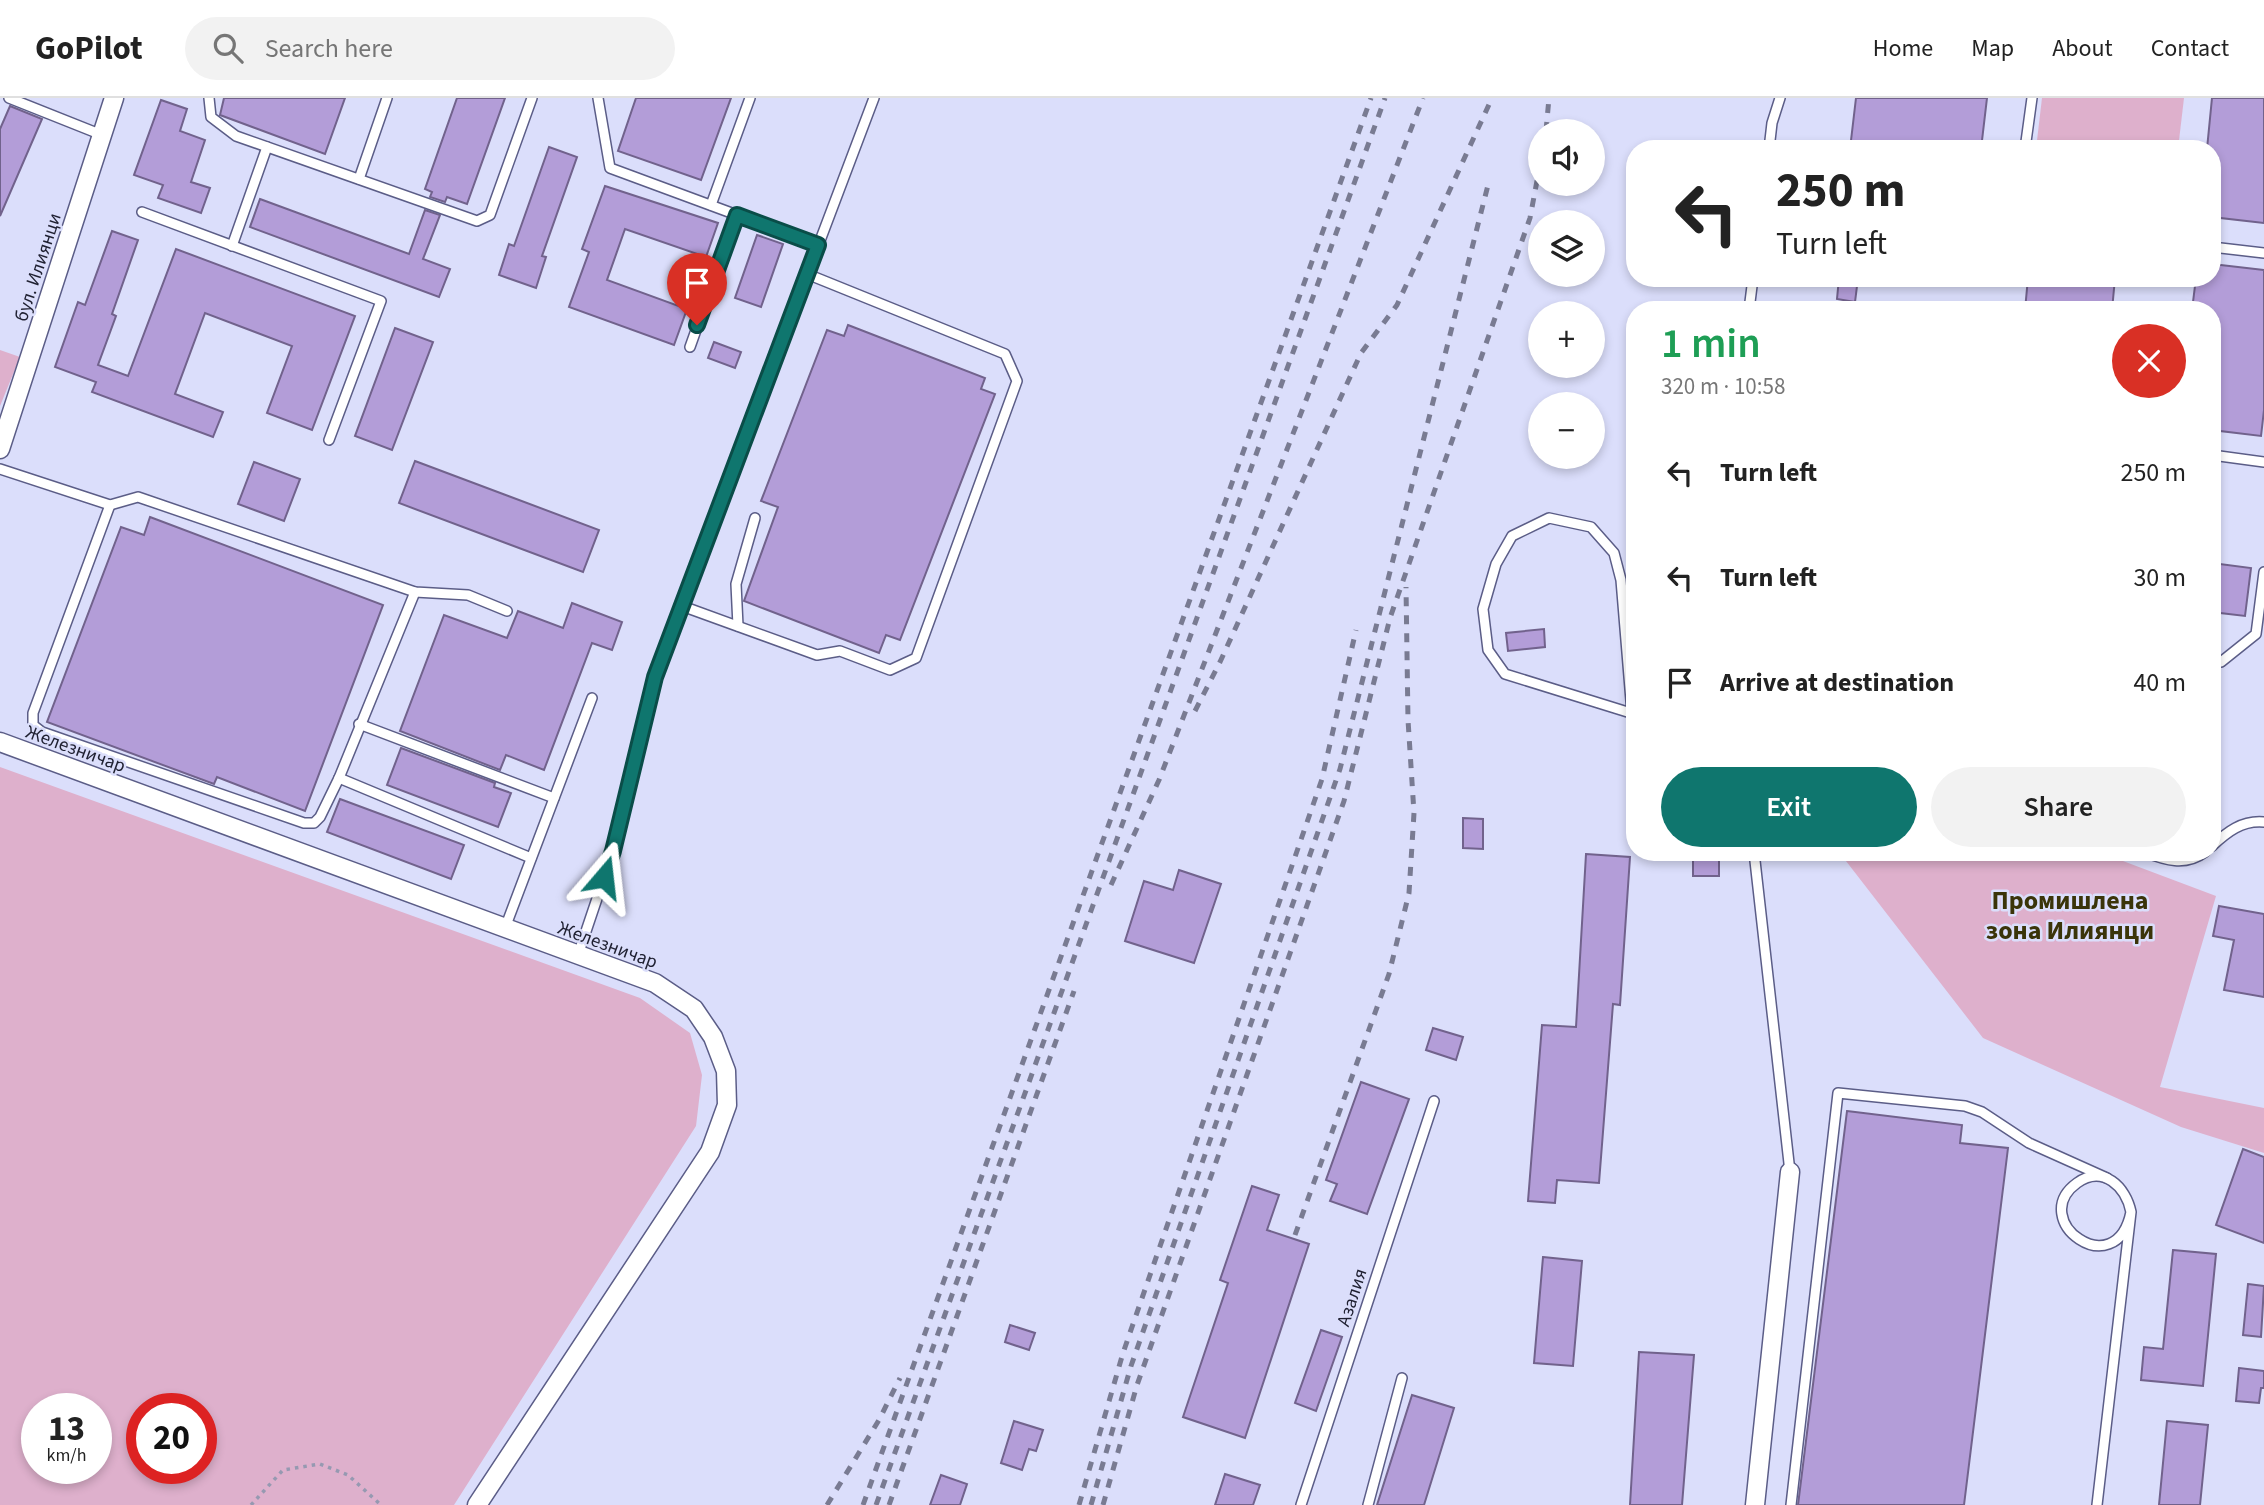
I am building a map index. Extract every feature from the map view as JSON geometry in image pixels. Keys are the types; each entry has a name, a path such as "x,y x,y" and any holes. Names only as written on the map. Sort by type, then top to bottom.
{"street":[{"name":"бул. Илиянци","path":"0,449 114,98"},
{"name":"Железничар","path":"0,742 655,983 694,1009 713,1037 726,1071 727,1105 710,1152 477,1505"},
{"path":"1755,1505 1790,1172"}],"lane":[{"path":"9,98 102,135"},
{"path":"209,98 211,117 236,136 477,221 490,215 532,98"},
{"path":"359,178 387,98"},
{"path":"598,98 610,168 818,245"},
{"path":"711,205 750,98"},
{"path":"578,955 613,851 655,677 874,98"},
{"path":"1770,140 1780,98"},
{"path":"2026,140 2032,98"},
{"path":"232,246 267,147"},
{"path":"142,212 381,301 329,440"},
{"path":"690,347 737,215"},
{"path":"2221,248 2264,253"},
{"path":"682,606 817,655 840,651 890,670 916,658 1017,381 1005,354 807,274"},
{"path":"2221,456 2264,462"},
{"path":"0,469 110,505 138,497 415,592 468,595 507,611"},
{"path":"110,505 33,713 33,725 42,733 304,823 314,823 320,817 415,592"},
{"path":"1626,635 1621,580 1614,552 1591,527 1549,518 1512,536 1496,564 1483,609 1488,650 1505,674 1626,711"},
{"path":"738,626 736,584 755,519"},
{"path":"2221,662 2256,634 2264,572"},
{"path":"505,928 592,698"},
{"path":"359,724 554,798"},
{"path":"338,778 531,858"},
{"path":"2221,838 2229,830 2254,821 2264,822"},
{"path":"1755,861 1790,1172"},
{"path":"1791,1505 1838,1093 1965,1106 1982,1112 2029,1143 2119,1185 2128,1198 2131,1212 2097,1505"},
{"name":"Азалия","path":"1301,1505 1434,1101"},
{"path":"2107,1178 2092,1177 2078,1182 2067,1192 2062,1206 2063,1220 2069,1232 2079,1241 2092,1246 2103,1245 2123,1234 2131,1212"},
{"path":"1368,1505 1402,1378"}],"path":[{"path":"251,1505 258,1494 284,1470 320,1464 348,1475 381,1505"}],"shaded area":[{"path":"2042,98 2184,98 2179,140 2037,140"},
{"path":"0,350 20,357 0,406"},
{"path":"0,767 640,998 690,1033 702,1075 696,1126 454,1505 0,1505"},
{"path":"1846,861 2123,861 2216,896 2160,1087 2264,1108 2264,1153 2181,1127 1983,1038"}],"building":[{"path":"224,98 345,98 325,154 220,115"},
{"path":"457,98 505,98 467,204 447,197 445,202 430,197 432,192 425,189"},
{"path":"636,98 731,98 701,180 618,151"},
{"path":"1856,98 1987,98 1982,140 1851,140"},
{"path":"2212,98 2264,98 2264,223 2221,218 2221,140 2208,140"},
{"path":"161,100 187,109 180,131 205,140 191,182 210,188 201,213 158,198 163,185 134,175"},
{"path":"10,106 42,119 0,216 0,129"},
{"path":"549,147 577,157 542,256 546,257 536,288 499,275 509,244 514,246"},
{"path":"605,186 718,223 706,257 625,229 607,280 687,309 674,345 569,307 589,252 582,249"},
{"path":"260,199 409,254 425,210 440,215 423,259 450,269 439,297 250,227"},
{"path":"112,231 138,240 112,314 116,316 98,365 128,376 176,249 355,316 312,430 267,413 292,346 205,313 175,394 223,412 213,437 92,392 96,382 55,367 78,302 85,305"},
{"path":"757,235 783,244 761,307 735,298"},
{"path":"2221,265 2264,270 2264,410 2261,436 2221,431 2221,301 2193,301 2195,287 2221,287"},
{"path":"1838,287 1857,287 1855,301 1837,299"},
{"path":"2027,287 2114,287 2113,301 2026,301"},
{"path":"848,325 985,378 981,389 995,394 900,640 886,635 879,653 744,601 778,507 761,501 827,330 844,336"},
{"path":"395,328 433,342 392,450 355,436"},
{"path":"714,342 741,352 735,368 708,358"},
{"path":"415,461 599,530 583,572 399,503"},
{"path":"254,462 300,479 284,521 238,504"},
{"path":"150,517 383,605 305,811 217,777 214,784 47,722 121,527 144,535"},
{"path":"2221,564 2251,568 2245,616 2221,613"},
{"path":"572,603 622,622 612,650 592,643 544,770 506,755 500,770 400,731 444,615 507,638 518,611 563,628"},
{"path":"1544,629 1545,647 1508,651 1506,633"},
{"path":"401,748 495,783 494,787 511,793 498,827 387,785"},
{"path":"340,799 464,845 451,879 327,832"},
{"path":"1463,818 1483,819 1483,849 1463,848"},
{"path":"1586,854 1626,857 1626,861 1630,861 1620,1005 1613,1004 1599,1183 1557,1180 1555,1203 1528,1201 1542,1025 1576,1027"},
{"path":"1693,861 1719,861 1719,876 1693,876"},
{"path":"1179,870 1221,884 1194,963 1125,941 1144,881 1173,890"},
{"path":"2219,906 2264,914 2264,997 2224,990 2234,940 2213,936"},
{"path":"1433,1028 1463,1037 1456,1060 1426,1050"},
{"path":"1361,1082 1409,1099 1367,1214 1330,1201 1337,1184 1326,1180"},
{"path":"1847,1111 1962,1125 1960,1143 2008,1148 1964,1505 1798,1505"},
{"path":"2243,1149 2264,1157 2264,1243 2216,1225"},
{"path":"1252,1186 1279,1195 1267,1230 1309,1244 1245,1438 1183,1417 1228,1283 1220,1280"},
{"path":"2173,1250 2216,1254 2203,1386 2141,1380 2144,1347 2163,1349"},
{"path":"1543,1257 1582,1261 1573,1366 1534,1363"},
{"path":"2248,1284 2264,1286 2261,1337 2243,1335"},
{"path":"1010,1325 1035,1333 1029,1350 1005,1342"},
{"path":"1321,1330 1342,1337 1316,1411 1295,1403"},
{"path":"1639,1352 1694,1355 1682,1505 1630,1505"},
{"path":"2239,1368 2264,1371 2264,1388 2261,1388 2259,1403 2236,1401"},
{"path":"1412,1395 1454,1408 1424,1505 1377,1505"},
{"path":"1014,1421 1043,1430 1036,1451 1029,1449 1022,1470 1001,1463"},
{"path":"2167,1421 2208,1425 2200,1505 2159,1505"},
{"path":"1225,1474 1260,1485 1253,1505 1215,1505"},
{"path":"941,1475 967,1484 960,1505 930,1505"}],"railway":[{"path":"863,1505 1371,98"},
{"path":"876,1505 1385,98"},
{"path":"1111,885 1159,780 1423,98"},
{"path":"1195,711 1361,353 1397,305 1492,98"},
{"path":"1547,119 1549,98"},
{"path":"1091,1505 1131,1366 1340,769 1488,185"},
{"path":"1103,1505 1137,1385 1344,801 1390,618 1530,218 1534,196"},
{"path":"1295,1235 1389,974 1409,893 1414,813 1408,720 1406,587"},
{"path":"1079,1505 1123,1353 1322,779 1356,630"},
{"path":"889,1505 1074,991"},
{"path":"827,1505 879,1420 900,1378"}],"district":[{"name":"Промишлена зона Илиянци","path":"2070,915"}],"route":[{"path":"604,877 613,851 655,677 818,245 737,215 697,325"}]}
